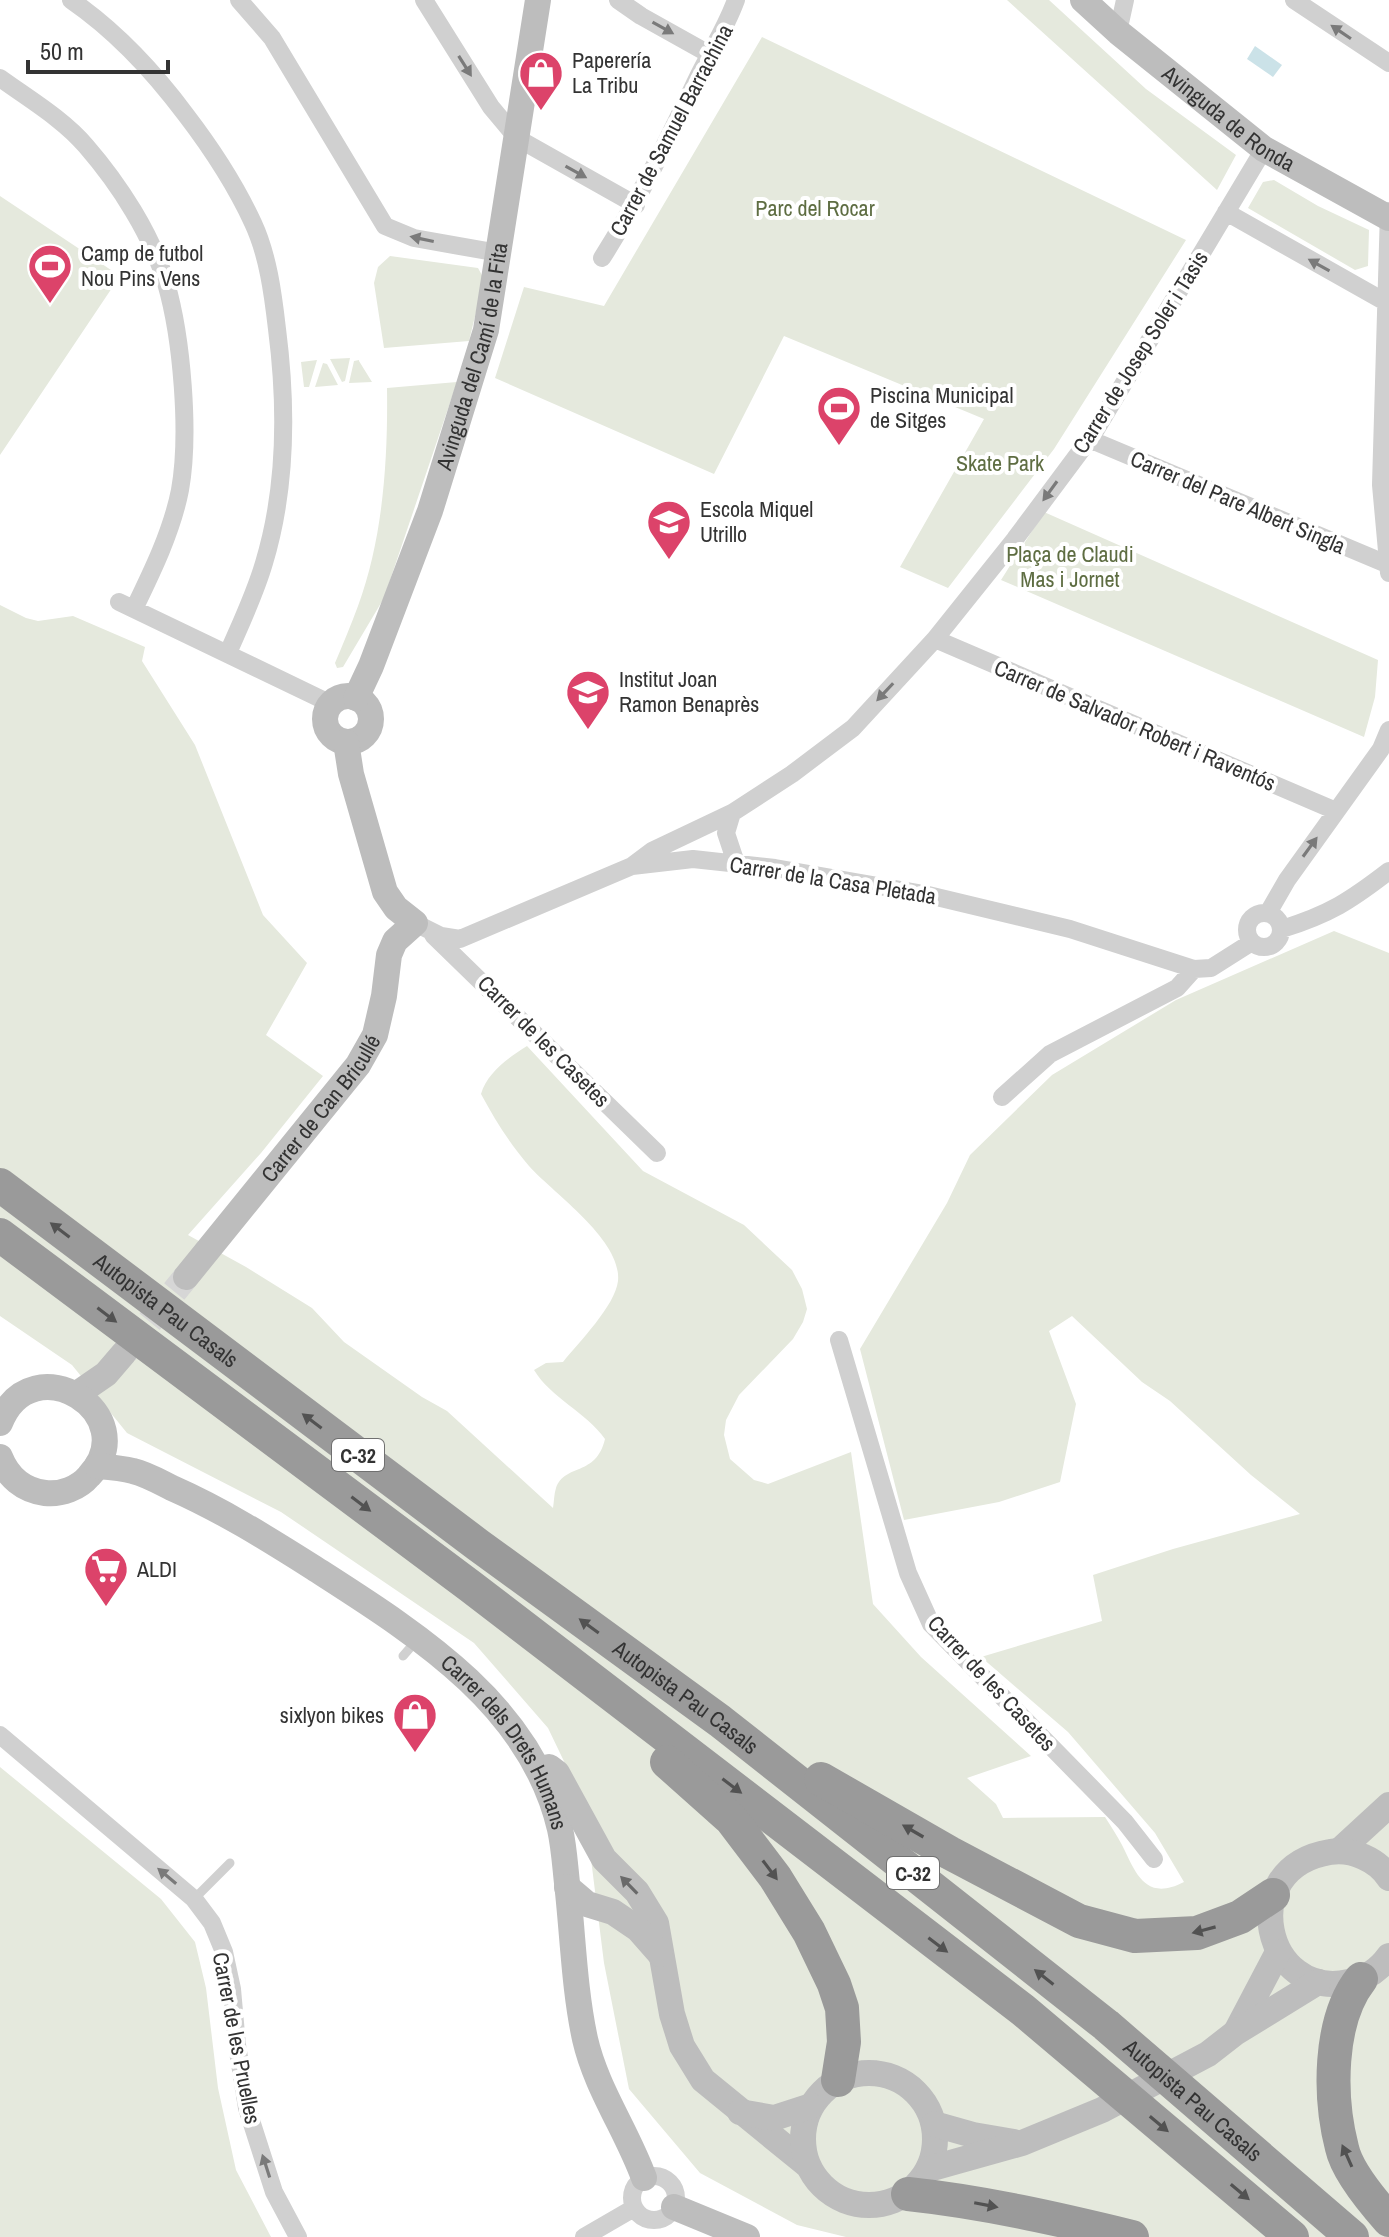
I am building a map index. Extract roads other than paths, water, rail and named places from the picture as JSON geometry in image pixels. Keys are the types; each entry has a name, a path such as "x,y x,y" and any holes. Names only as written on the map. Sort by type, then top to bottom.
{"highway":[{"name":"Autopista Pau Casals","path":"0,1185 478,1545 720,1721 1106,2025 1352,2237"},
{"name":"Autopista Pau Casals","path":"0,1235 470,1586 1023,2010 1292,2237"},
{"path":"470,1586 731,1819 775,1877 809,1932 842,2008 844,2042 838,2080"},
{"path":"720,1721 950,1853 1079,1921 1135,1936 1197,1933 1240,1917 1273,1895"},
{"path":"1361,1979 1350,1994 1338,2033 1334,2069 1336,2105 1342,2150 1370,2198 1389,2220"},
{"path":"919,2181 986,2205 1132,2237"}],"street":[{"path":"71,0 93,15 160,80 214,152 254,225 272,284 285,417 281,470 264,563 228,653"},
{"path":"424,0 491,107 517,138 636,205"},
{"name":"Avinguda del Camí de la Fita","path":"356,698 430,511 486,330 538,0"},
{"path":"618,0 709,54"},
{"name":"Carrer de Samuel Barrachina","path":"602,258 636,205 709,54 725,30 736,0"},
{"name":"Avinguda de Ronda","path":"1083,0 1118,32 1264,149 1389,215"},
{"path":"1118,32 1125,0"},
{"path":"1294,0 1389,63"},
{"path":"245,2 272,38 385,226 414,238 499,253"},
{"path":"0,78 85,144 137,218 166,282 177,344 185,446 180,491 156,564 126,606 323,700 328,707"},
{"name":"Carrer de Josep Soler i Tasis","path":"632,866 652,851 732,813 792,774 853,728 935,639 1089,439 1264,149"},
{"path":"1226,212 1388,304"},
{"path":"1388,568 1385,487 1389,215"},
{"name":"Carrer del Pare Albert Singla","path":"1089,439 1388,568"},
{"name":"Carrer de Salvador Robert i Raventós","path":"935,639 1336,811"},
{"path":"342,697 356,698 369,711 369,726 365,734 346,742 329,733 325,721 328,707 342,697"},
{"path":"1268,913 1287,880 1381,749 1389,730"},
{"path":"346,742 351,774 385,892 396,908 422,927"},
{"path":"732,813 726,833 736,863"},
{"name":"Carrer de la Casa Pletada","path":"422,927 451,938 470,937 632,866 693,859 870,884 1017,915 1124,944 1194,969"},
{"path":"1282,929 1279,920 1268,913 1257,914 1249,921 1247,932 1252,942 1263,947 1274,944 1282,929 1321,916 1352,899 1389,871"},
{"name":"Carrer de les Casetes","path":"422,927 472,971 657,1153"},
{"name":"Carrer de Can Bricullé","path":"186,1277 358,1065 375,1035 389,955 395,941 422,927"},
{"path":"1002,1097 1050,1054 1177,988 1194,969 1211,968 1252,942"},
{"name":"Carrer de les Casetes","path":"839,1340 908,1573 931,1624 1125,1822 1154,1859"},
{"path":"86,1402 124,1353"},
{"path":"0,1423 9,1406 27,1392 58,1387 86,1402 104,1439 97,1466 83,1483 53,1493 25,1487 1,1463"},
{"name":"Carrer dels Drets Humans","path":"104,1439 136,1471"},
{"name":"Carrer dels Drets Humans","path":"97,1466 136,1471 207,1504 264,1537 411,1647 456,1667 492,1702 524,1747 552,1801 561,1830 573,1929 576,1988 586,2043 602,2090 619,2119 644,2178"},
{"name":"Carrer de les Pruelles","path":"0,1735 194,1899 212,1923 224,1952 232,1989 247,2108 274,2192 298,2237"},
{"path":"524,1747 557,1773 604,1859 637,1892 656,1923 672,2014 682,2046 703,2080 806,2164 823,2189 850,2204 880,2206 919,2181 1102,2110 1208,2054 1235,2033 1318,1982"},
{"path":"1339,1851 1389,1805"},
{"path":"1388,1870 1364,1857 1339,1851 1311,1855 1287,1871 1273,1895 1269,1924 1278,1952 1295,1971 1318,1982 1340,1984 1361,1979 1383,1965 1389,1956"},
{"path":"567,1887 587,1904 613,1912 638,1929 660,1954"},
{"path":"573,1929 587,1918 613,1912"},
{"path":"1235,2033 1278,1952"},
{"path":"806,2164 801,2140 803,2123 819,2095 838,2080 861,2073 885,2075 907,2085 924,2101 934,2124 936,2147 919,2181"},
{"path":"739,2111 774,2118 811,2106"},
{"path":"934,2124 973,2135 1022,2143"},
{"path":"655,2176 669,2182 676,2195 674,2207 664,2218 653,2220 642,2217 634,2208 633,2189 644,2178 655,2176"},
{"path":"674,2207 747,2237"},
{"path":"584,2237 634,2208"}],"lane":[{"path":"194,1899 230,1863"}],"water":[{"path":"1255,46 1282,65 1273,77 1247,59"}],"tunnel":[{"path":"125,1352 186,1277"}],"place":[{"name":"Paperería La Tribu","path":"541,112"},
{"name":"Camp de futbol Nou Pins Vens","path":"50,305"},
{"name":"Piscina Municipal de Sitges","path":"839,447"},
{"name":"Escola Miquel Utrillo","path":"669,561"},
{"name":"Institut Joan Ramon Benaprès","path":"588,731"},
{"name":"ALDI","path":"106,1608"},
{"name":"sixlyon bikes","path":"415,1754"}],"park label":[{"name":"Parc del Rocar","path":"815,208"},
{"name":"Skate Park","path":"1000,463"},
{"name":"Plaça de Claudi Mas i Jornet","path":"1070,566"}]}
